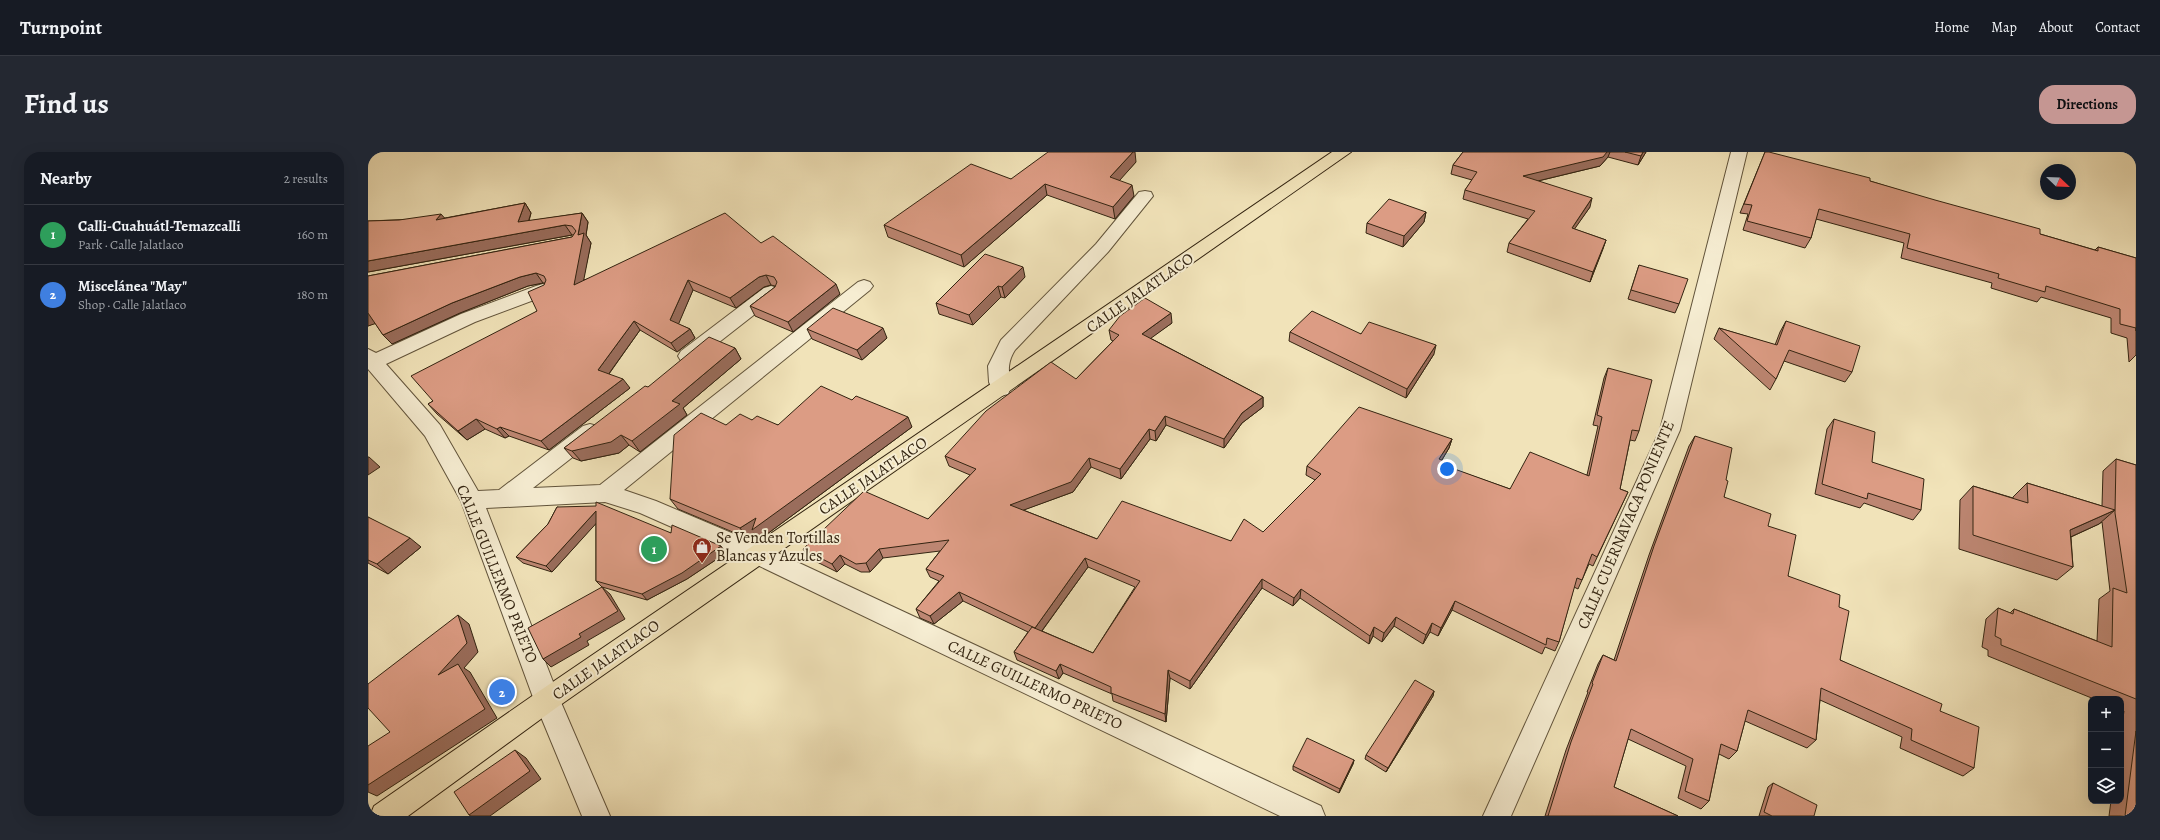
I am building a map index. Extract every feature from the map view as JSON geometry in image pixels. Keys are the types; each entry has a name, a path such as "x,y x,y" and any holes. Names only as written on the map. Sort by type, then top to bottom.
{"main road":[{"name":"CALLE JALATLACO","path":"384,816 547,700 1343,152"}],"street":[{"name":"CALLE CUERNAVACA PONIENTE","path":"1497,816 1670,430 1739,152"},
{"path":"1000,389 996,370 999,359 1008,345 1102,248 1145,196"},
{"path":"472,500 605,493 864,286"},
{"path":"371,359 468,318 543,290"},
{"path":"672,369 772,292"},
{"name":"CALLE GUILLERMO PRIETO","path":"371,359 433,431 472,500 547,700 596,816"},
{"path":"503,499 603,422"},
{"name":"CALLE GUILLERMO PRIETO","path":"605,493 648,507 759,555 1311,816"}],"building":[{"path":"1048,152 1133,152 1110,177 1132,185 1113,207 1045,184 961,255 884,225 971,164 1011,179"},
{"path":"1463,152 1607,152 1603,157 1523,176 1592,198 1572,228 1606,240 1593,272 1509,243 1535,211 1465,190 1477,172 1453,165"},
{"path":"1625,152 1643,152 1641,156"},
{"path":"1765,152 1870,178 1870,181 2040,229 2040,234 2098,251 2098,247 2136,258 2136,328 2120,324 2120,309 2046,286 2045,292 1998,278 1999,274 1907,248 1910,234 1819,209 1811,238 1747,221 1752,205 1744,204"},
{"path":"1389,199 1426,212 1404,236 1367,223"},
{"path":"525,203 518,222 582,213 578,235 584,233 574,285 725,213 761,243 773,236 836,284 788,322 750,306 775,287 777,282 774,277 766,275 759,277 730,298 688,280 670,320 690,329 671,343 634,321 598,370 623,379 541,441 500,427 497,429 476,419 458,431 428,404 433,401 411,376 537,311 528,292 544,285 546,280 544,276 536,273 520,277 452,303 383,335 368,313 368,276 572,237 576,231 572,226 565,225 368,261 368,221 399,220 441,214 436,220"},
{"path":"985,254 1023,267 1002,287 998,286 969,315 936,303"},
{"path":"1639,265 1688,279 1679,304 1631,290"},
{"path":"1145,298 1171,313 1142,334 1263,397 1242,413 1224,439 1165,416 1155,431 1149,429 1120,469 1089,458 1071,482 1010,505 1097,539 1122,501 1231,541 1244,519 1263,532 1321,474 1307,466 1359,407 1452,439 1439,459 1451,464 1449,467 1510,489 1530,452 1589,476 1602,417 1597,415 1608,368 1652,380 1639,431 1632,430 1620,489 1628,492 1597,557 1592,554 1582,580 1577,578 1559,642 1547,638 1546,645 1455,601 1441,628 1432,623 1426,635 1396,617 1384,633 1374,627 1370,636 1301,589 1294,598 1262,579 1190,681 1168,670 1165,714 1111,693 1111,687 1060,664 1056,671 1014,652 1032,627 1093,653 1140,581 1085,558 1035,628 959,592 930,616 916,609 944,576 926,569 949,540 879,549 866,563 856,564 840,555 832,564 803,549 864,491 928,519 976,469 945,456 986,411 1051,362 1076,379 1119,335 1109,330 1120,316"},
{"path":"833,308 883,328 857,350 807,329"},
{"path":"1312,311 1361,334 1369,322 1436,345 1407,389 1290,332"},
{"path":"1786,321 1860,346 1852,372 1789,350 1776,379 1719,328 1777,345"},
{"path":"709,337 735,348 672,401 680,404 632,441 621,435 611,442 572,451 564,448 645,386 648,387"},
{"path":"821,386 852,400 856,396 908,417 752,530 756,518 740,528 670,499 674,435 701,413 726,425 740,414 752,420 757,416 778,425"},
{"path":"1834,419 1875,432 1872,462 1924,479 1921,510 1868,493 1867,499 1822,484"},
{"path":"1695,436 1732,448 1726,480 1728,481 1724,497 1771,514 1768,526 1796,535 1788,576 1840,595 1839,607 1849,611 1840,660 1942,704 1940,711 1979,727 1974,768 1911,740 1912,729 1821,688 1816,740 1748,710 1737,751 1721,744 1709,801 1685,791 1693,759 1631,729 1614,787 1678,816 1548,816 1571,742 1603,655 1616,661 1654,546"},
{"path":"2116,459 2136,465 2136,699 2001,645 2001,639 1995,636 1998,608 2013,614 2014,609 2112,647 2113,588 2127,593 2115,513"},
{"path":"2027,483 2115,510 2070,530 2073,567 1973,535 1973,486 2028,503"},
{"path":"596,502 671,533 672,525 721,546 682,573 642,594 596,581 596,511 546,566 516,557 548,524 557,507 596,506"},
{"path":"368,517 410,538 377,564 368,560"},
{"path":"602,587 618,611 579,634 581,637 543,659 528,628"},
{"path":"458,615 467,643 438,675 458,664 485,709 368,785 368,746 390,732 368,708 368,684"},
{"path":"1415,680 1434,691 1388,768 1366,755"},
{"path":"2136,731 2136,816 2125,816"},
{"path":"1307,738 1354,760 1340,789 1293,766"},
{"path":"515,750 530,771 469,815 454,792"},
{"path":"1773,783 1817,805 1814,816 1772,816 1764,812"}],"place":[{"name":"Calli-Cuahuátl-Temazcalli","path":"654,549"},
{"name":"Se Venden Tortillas Blancas y Azules","path":"702,564"},
{"name":"Miscelánea \"May\"","path":"502,692"}]}
